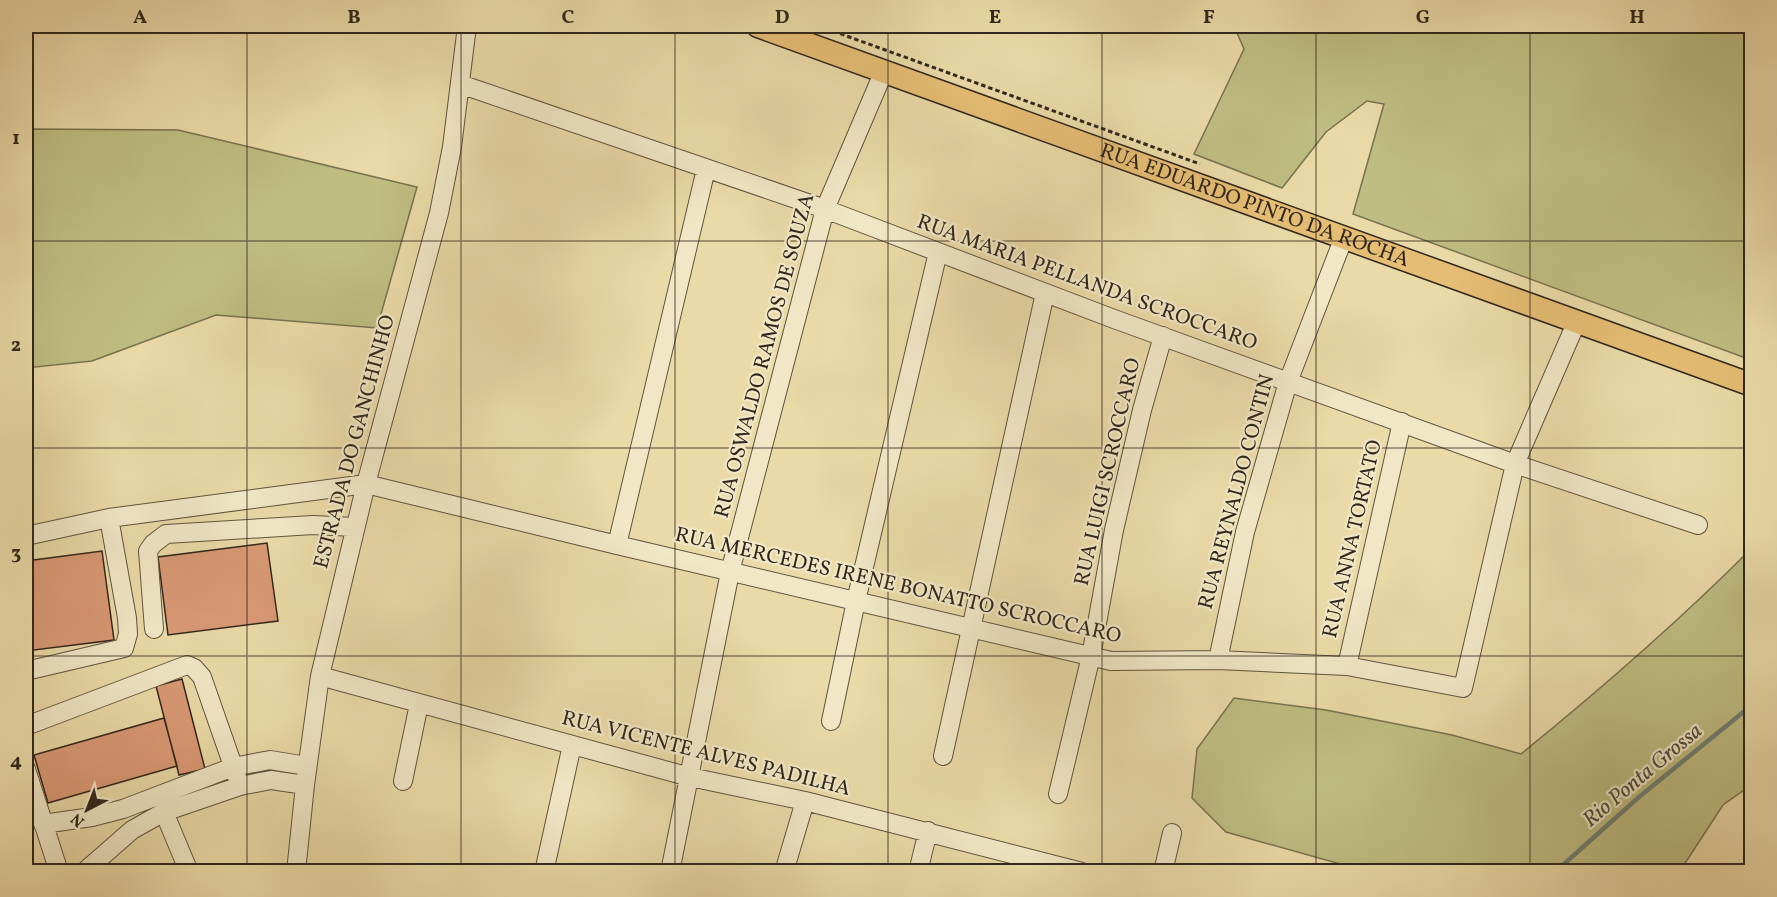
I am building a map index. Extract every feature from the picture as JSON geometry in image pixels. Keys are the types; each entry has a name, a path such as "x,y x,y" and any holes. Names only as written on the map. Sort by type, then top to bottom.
{"main road":[{"name":"RUA EDUARDO PINTO DA ROCHA","path":"758,26 1752,385"}],"street":[{"name":"ESTRADA DO GANCHINHO","path":"296,872 320,676 366,484 439,213 452,147 467,26"},
{"name":"RUA OSWALDO RAMOS DE SOUZA","path":"670,872 730,572 825,209 884,71"},
{"name":"RUA MARIA PELLANDA SCROCCARO","path":"460,84 825,209 1288,382 1515,464 1698,525"},
{"path":"617,546 706,169"},
{"name":"RUA REYNALDO CONTIN","path":"1218,660 1245,532 1288,382 1344,237"},
{"path":"831,721 856,601 938,252"},
{"path":"943,756 1045,293"},
{"path":"1515,464 1577,321"},
{"name":"RUA LUIGI SCROCCARO","path":"1058,794 1091,656 1114,530 1142,410 1163,336"},
{"name":"RUA ANNA TORTATO","path":"1347,666 1402,422"},
{"name":"RUA MERCEDES IRENE BONATTO SCROCCARO","path":"366,484 617,546 1111,661 1218,660 1347,666 1463,688 1515,464"},
{"path":"26,536 109,518 366,484"},
{"path":"26,671 124,648 128,634 127,618 109,518"},
{"path":"154,629 148,551 166,534 313,525 355,527"},
{"path":"26,726 187,665 194,668 202,677 240,786"},
{"name":"RUA VICENTE ALVES PADILHA","path":"320,676 690,777 805,801 927,831 1038,866 1082,872"},
{"path":"404,782 419,704"},
{"path":"544,872 572,745"},
{"path":"43,824 92,817 123,809 233,767 270,760 308,766"},
{"path":"26,769 59,872"},
{"path":"84,872 132,830 164,812 240,786 271,780 305,785"},
{"path":"784,872 805,801"},
{"path":"164,812 189,872"},
{"path":"918,872 927,831"},
{"path":"1163,872 1172,833"}],"shaded area":[{"path":"1234,26 1751,26 1751,360 1353,214 1384,104 1367,101 1326,132 1282,188 1194,154 1244,49"},
{"path":"26,129 178,130 417,187 377,328 216,315 92,361 26,368"},
{"path":"1751,549 1751,785 1723,805 1680,871 1365,871 1226,832 1192,798 1197,749 1234,698 1326,710 1452,735 1521,754 1639,654"}],"building":[{"path":"267,543 278,621 168,635 158,557"},
{"path":"102,551 114,640 26,651 26,561"},
{"path":"182,679 205,769 179,775 156,686"},
{"path":"164,718 177,766 48,803 34,755"}],"waterway":[{"name":"Rio Ponta Grossa","path":"1555,872 1639,797 1752,705"}]}
